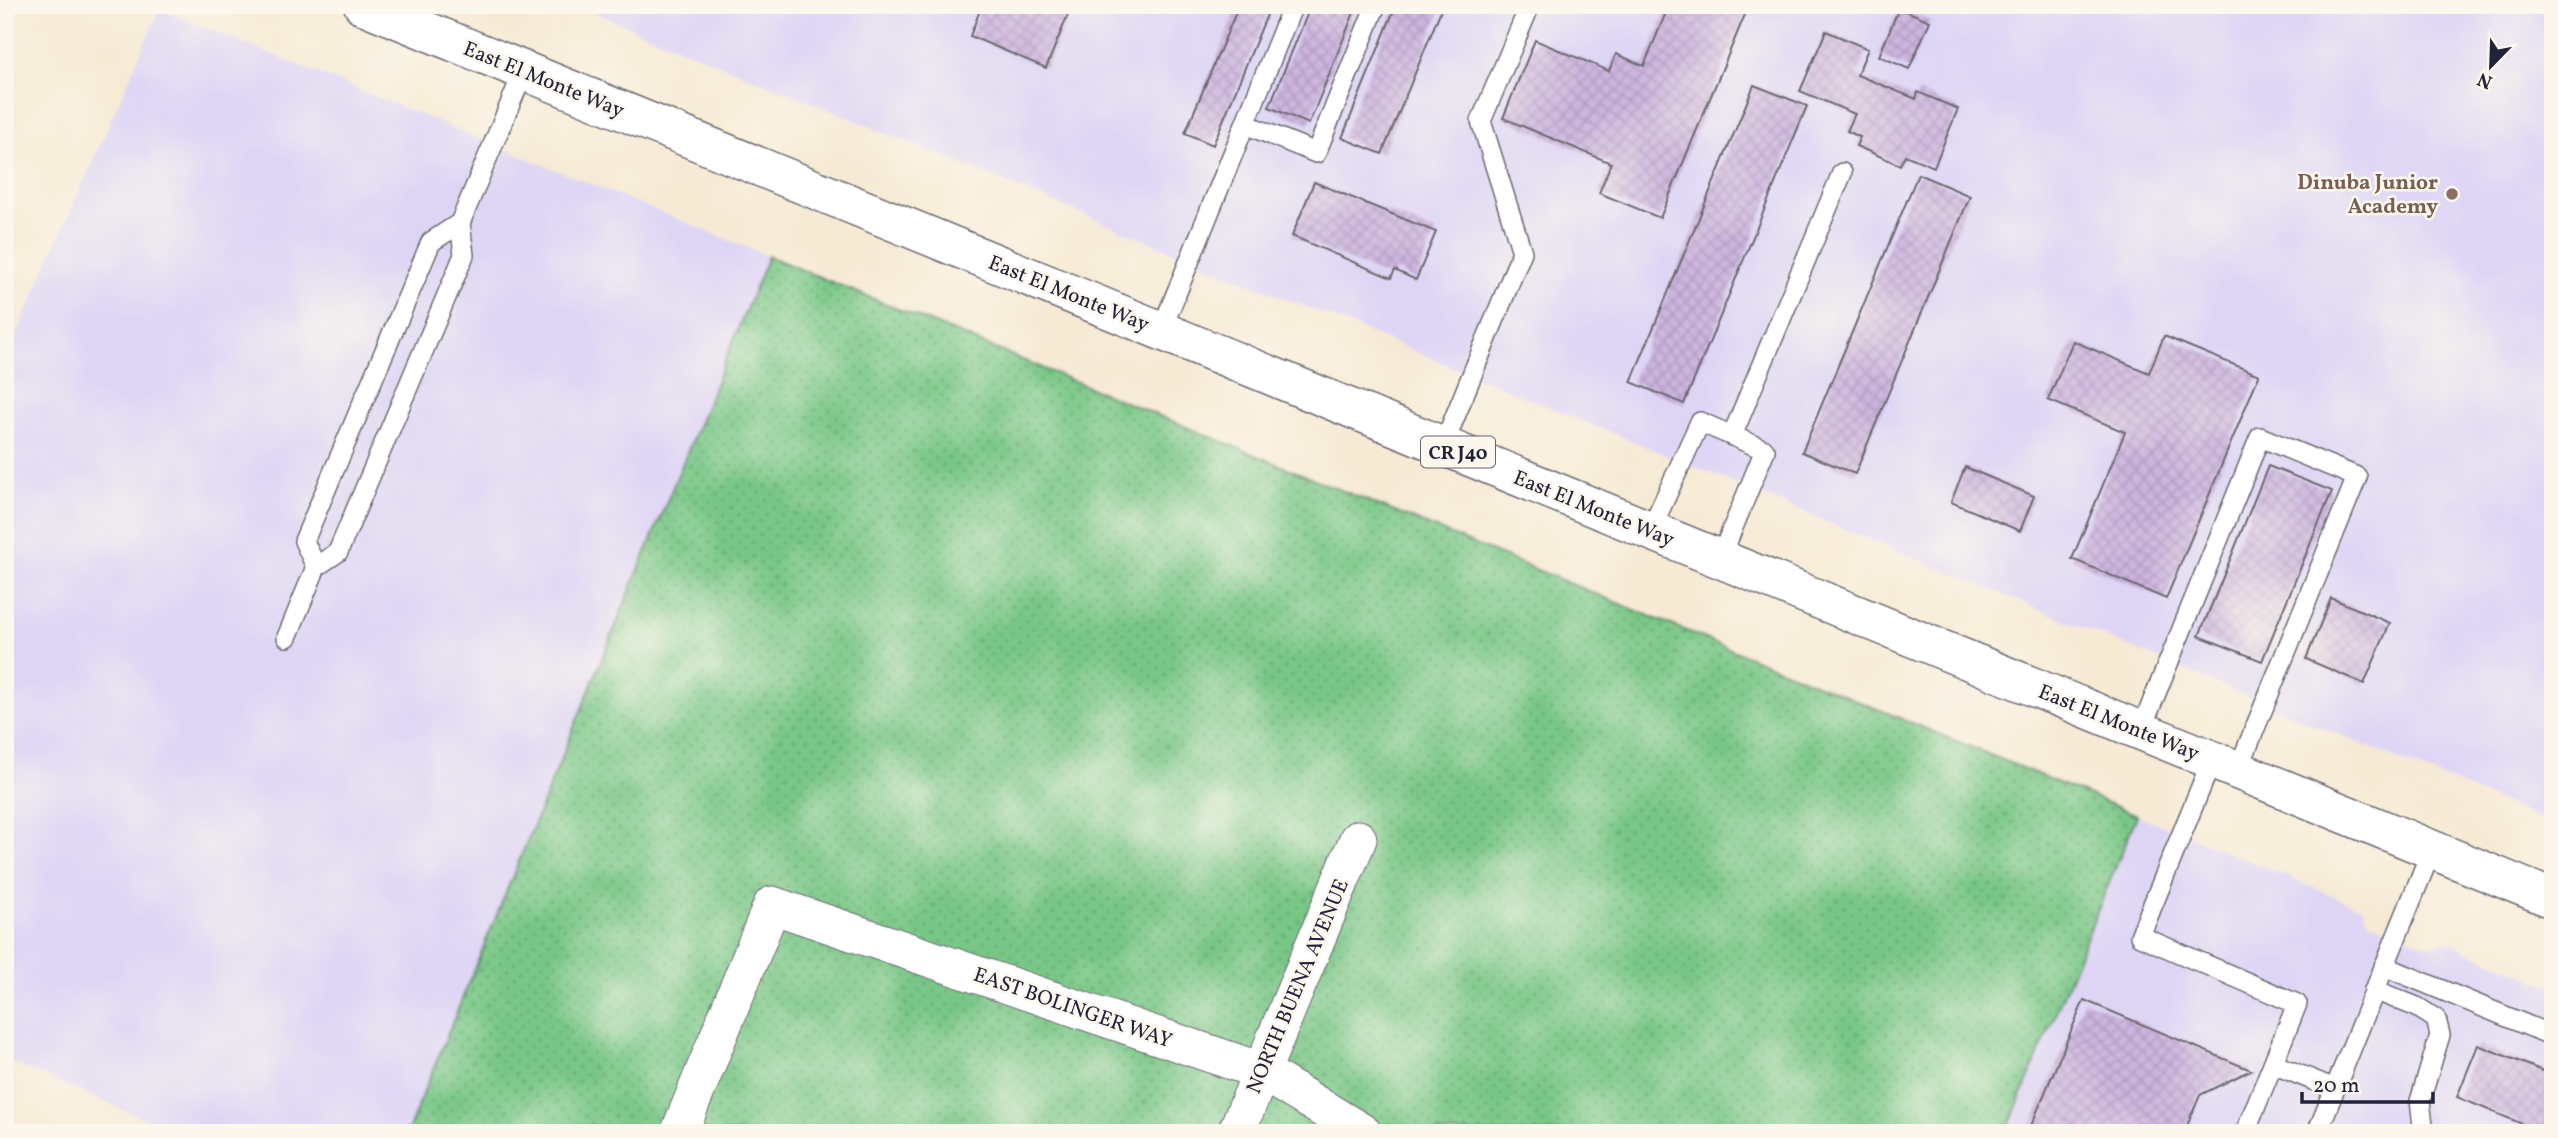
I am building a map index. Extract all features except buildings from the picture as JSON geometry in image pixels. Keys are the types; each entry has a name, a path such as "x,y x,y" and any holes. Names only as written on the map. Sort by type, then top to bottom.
{"main road":[{"name":"East El Monte Way","path":"363,5 2553,898"}],"street":[{"name":"NORTH BUENA AVENUE","path":"1236,1133 1358,839"},
{"name":"EAST BOLINGER WAY","path":"679,1133 772,905 1261,1071 1363,1133"}],"lane":[{"path":"1161,331 1293,5"},
{"path":"1245,124 1316,153 1376,5"},
{"path":"1443,446 1522,252 1481,121 1530,5"},
{"path":"287,637 316,568 338,552 464,255 460,223 524,71"},
{"path":"1732,436 1842,173"},
{"path":"316,568 304,541 431,242 460,223"},
{"path":"1650,531 1700,422 1765,450 1720,559"},
{"path":"2141,730 2260,438 2357,477 2225,765 2140,936 2297,1004 2245,1133"},
{"path":"2317,1133 2432,849"},
{"path":"2384,966 2553,1036"},
{"path":"2374,990 2417,1007 2437,1019 2440,1035 2420,1101 2424,1133"},
{"path":"2273,1064 2335,1089"}],"shaded area":[{"path":"576,5 2553,5 2553,824 2021,602"},
{"path":"160,9 768,256 407,1133 179,1133 5,1060 5,360"},
{"path":"2137,815 2363,908 2369,921 2429,946 2444,941 2553,987 2553,1133 2006,1133"}],"green space":[{"path":"768,256 2137,815 2006,1133 407,1133"}],"place":[{"name":"Dinuba Junior Academy","path":"2452,194"}]}
